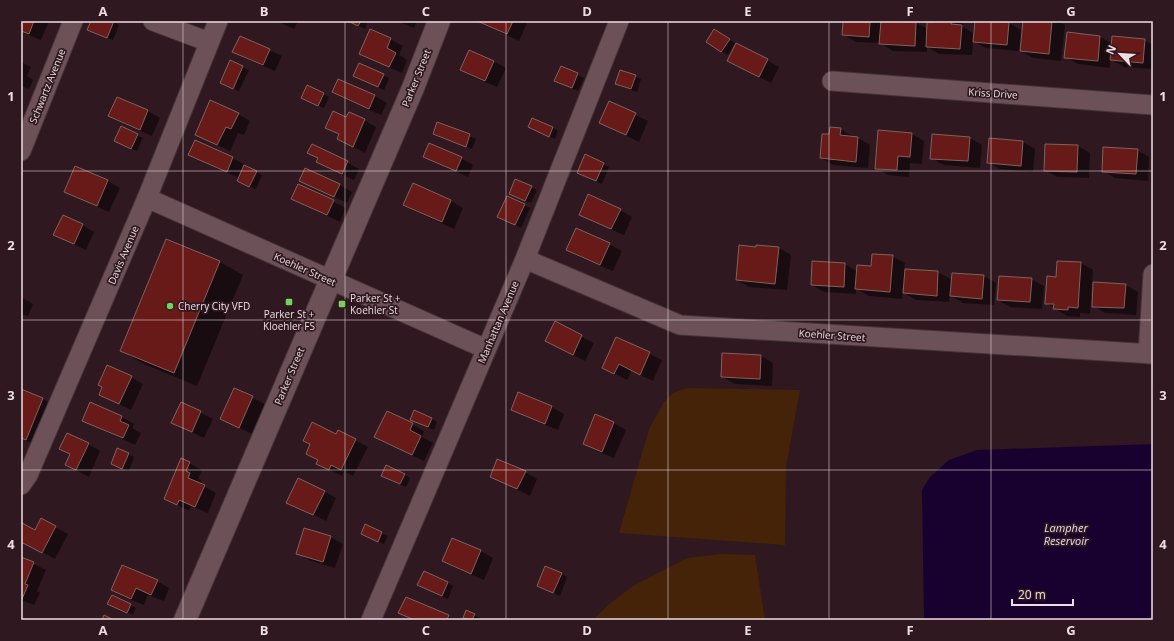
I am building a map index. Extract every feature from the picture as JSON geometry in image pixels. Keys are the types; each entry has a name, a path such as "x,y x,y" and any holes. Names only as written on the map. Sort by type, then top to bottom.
{"street":[{"name":"Schwartz Avenue","path":"21,151 74,21"},
{"path":"153,21 209,42"},
{"name":"Davis Avenue","path":"21,485 28,475 147,198 218,21"},
{"name":"Parker Street","path":"185,620 413,88 439,21"},
{"name":"Manhattan Avenue","path":"371,620 525,259 619,21"},
{"name":"Kriss Drive","path":"832,81 1153,105"},
{"name":"Koehler Street","path":"147,198 486,349"},
{"name":"Koehler Street","path":"525,259 680,325 1150,354"},
{"path":"1150,354 1153,274"}],"shaded area":[{"path":"687,388 800,390 786,467 785,545 619,533 649,429 664,402 673,393"},
{"path":"721,554 755,555 765,620 593,620 608,605 633,586 687,558"}],"water":[{"name":"Lampher Reservoir","path":"1153,444 1153,620 924,620 922,490 930,477 949,460 977,450"}],"building":[{"path":"21,21 34,21 29,34 21,31"},
{"path":"91,21 114,21 107,38 87,30"},
{"path":"348,21 361,21 358,26"},
{"path":"477,21 513,21 507,34"},
{"path":"843,21 870,21 869,37 842,35"},
{"path":"881,21 916,22 915,46 879,44"},
{"path":"951,21 951,24 962,25 960,49 926,47 927,22"},
{"path":"975,21 1009,22 1007,45 973,42"},
{"path":"1023,21 1052,21 1049,54 1020,51"},
{"path":"370,29 391,38 387,48 396,53 389,67 359,54"},
{"path":"714,29 730,39 721,52 706,42"},
{"path":"1067,32 1100,36 1098,61 1064,58"},
{"path":"240,36 270,49 263,65 232,52"},
{"path":"1112,36 1145,39 1143,63 1110,60"},
{"path":"736,43 768,59 759,77 727,61"},
{"path":"469,50 494,61 485,81 460,70"},
{"path":"230,60 243,66 233,89 220,83"},
{"path":"359,63 384,74 378,87 353,76"},
{"path":"561,66 578,73 572,88 554,81"},
{"path":"620,70 636,75 631,89 615,84"},
{"path":"338,79 375,95 369,109 332,92"},
{"path":"307,85 324,93 318,106 301,98"},
{"path":"117,97 148,110 140,130 108,116"},
{"path":"210,100 239,113 231,129 226,127 217,145 195,135"},
{"path":"609,101 636,113 626,135 599,123"},
{"path":"333,111 346,117 349,112 365,119 353,147 337,139 339,134 325,128"},
{"path":"532,118 553,127 549,137 528,127"},
{"path":"437,122 470,134 466,147 433,134"},
{"path":"121,126 138,134 131,149 114,141"},
{"path":"830,127 841,128 840,135 858,137 856,162 820,158 822,134 829,134"},
{"path":"878,130 912,133 910,157 898,156 897,170 875,169"},
{"path":"932,134 970,137 968,161 930,159"},
{"path":"989,138 1023,141 1021,166 987,163"},
{"path":"195,140 233,157 227,172 188,155"},
{"path":"429,143 462,157 456,171 423,157"},
{"path":"312,144 348,161 342,174 316,162 318,158 307,153"},
{"path":"1045,144 1078,145 1077,172 1044,171"},
{"path":"1103,147 1138,149 1136,174 1102,172"},
{"path":"585,154 604,163 596,181 577,173"},
{"path":"244,165 257,171 249,187 237,181"},
{"path":"75,166 108,180 97,206 64,192"},
{"path":"305,168 340,184 334,197 299,181"},
{"path":"515,179 532,186 525,201 509,194"},
{"path":"413,183 451,200 442,222 403,205"},
{"path":"298,184 334,200 327,215 291,199"},
{"path":"588,194 621,209 611,229 579,215"},
{"path":"507,196 525,204 515,225 497,217"},
{"path":"63,215 83,224 74,244 53,235"},
{"path":"576,228 610,243 600,265 566,250"},
{"name":"Cherry City VFD","path":"166,239 220,261 174,373 120,351"},
{"path":"739,245 779,247 775,284 736,280"},
{"path":"872,254 893,255 890,292 855,289 857,265 871,266"},
{"path":"812,261 845,263 844,287 811,285"},
{"path":"1057,261 1081,262 1078,308 1068,307 1068,310 1053,309 1054,304 1045,304 1047,276 1056,277"},
{"path":"905,269 938,271 937,296 903,293"},
{"path":"952,273 984,275 982,299 950,296"},
{"path":"999,276 1032,278 1030,302 997,300"},
{"path":"1093,282 1126,284 1124,308 1092,307"},
{"path":"555,321 582,335 573,355 545,341"},
{"path":"616,337 650,352 640,375 619,364 614,374 602,368"},
{"path":"722,353 761,355 760,379 721,377"},
{"path":"107,365 132,376 119,404 99,395 102,387 98,385"},
{"path":"234,388 253,396 239,428 220,419"},
{"path":"21,389 43,398 26,440 21,438"},
{"path":"518,392 552,406 545,424 511,410"},
{"path":"90,402 122,416 120,421 129,425 123,438 82,421"},
{"path":"181,402 201,411 192,432 171,423"},
{"path":"414,410 432,418 428,427 410,420"},
{"path":"387,411 413,423 410,430 421,436 412,455 374,437"},
{"path":"595,414 614,422 602,452 583,444"},
{"path":"312,422 336,434 338,430 356,439 341,470 331,465 329,470 316,464 318,460 306,454 310,444 303,441"},
{"path":"67,433 89,443 76,470 65,465 70,454 59,449"},
{"path":"117,448 129,453 122,469 111,464"},
{"path":"181,458 190,462 186,471 190,473 188,478 205,485 195,507 179,500 177,505 164,499"},
{"path":"497,459 526,471 517,489 490,477"},
{"path":"386,465 405,474 400,484 381,476"},
{"path":"298,478 325,491 313,515 286,503"},
{"path":"41,518 56,526 42,553 21,542 22,523 35,530"},
{"path":"365,524 382,532 378,542 361,534"},
{"path":"304,528 331,536 323,562 296,554"},
{"path":"452,538 481,550 471,574 442,561"},
{"path":"21,557 34,562 25,584 28,585 22,599 21,599"},
{"path":"122,565 158,580 151,595 136,588 131,599 111,590"},
{"path":"545,566 562,573 553,593 537,586"},
{"path":"424,571 448,582 442,596 417,585"},
{"path":"112,595 131,604 127,613 107,604"},
{"path":"406,597 449,615 447,620 415,620 398,613"},
{"path":"466,610 475,614 472,620 463,618"},
{"path":"104,615 114,620 102,620"}],"place":[{"name":"Parker St + Kloehler FS","path":"289,302"},
{"name":"Parker St + Koehler St","path":"342,304"},
{"name":"Cherry City VFD","path":"170,306"}]}
